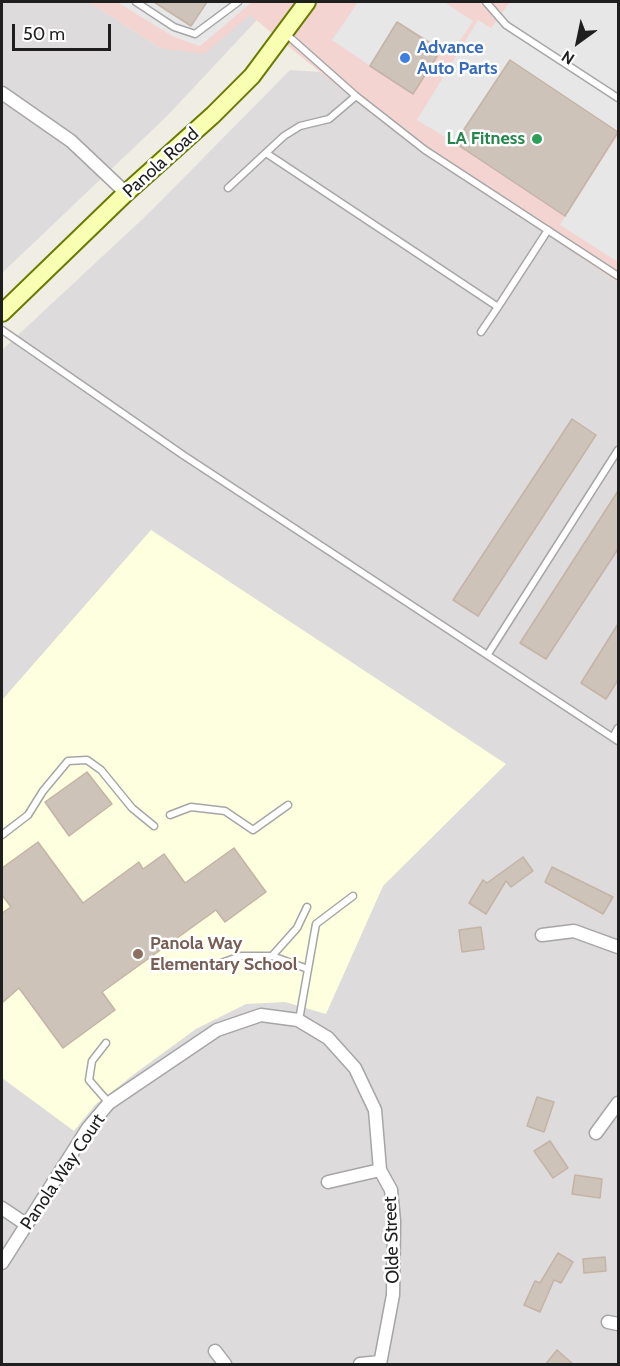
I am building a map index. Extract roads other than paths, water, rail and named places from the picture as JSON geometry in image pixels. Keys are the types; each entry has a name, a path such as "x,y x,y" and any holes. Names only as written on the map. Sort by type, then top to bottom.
{"main road":[{"name":"Panola Road","path":"2,313 126,193 221,107 252,75 307,2"}],"street":[{"path":"2,93 71,141 126,193"},
{"path":"542,935 574,931 618,947"},
{"name":"Panola Way Court","path":"2,1263 88,1128 109,1103 217,1030 261,1015 298,1020"},
{"name":"Olde Street","path":"298,1020 328,1038 355,1068 375,1110 380,1170 391,1190 394,1221 393,1295 380,1364"},
{"path":"596,1133 618,1103"},
{"path":"328,1182 380,1170"},
{"path":"2,1208 27,1225"},
{"path":"215,1351 225,1365"},
{"path":"360,1365 380,1364"}],"lane":[{"path":"136,2 174,27 195,34 238,2"},
{"path":"486,2 506,25 618,98"},
{"path":"284,33 356,96 425,150 618,276"},
{"path":"228,188 300,126 329,119 356,96"},
{"path":"266,153 498,307"},
{"path":"481,332 548,230"},
{"path":"2,330 183,455 616,739 618,728"},
{"path":"488,654 618,450"},
{"path":"2,835 28,815 43,791 68,761 87,759 101,770 132,808 154,826"},
{"path":"170,815 191,807 225,811 253,830 288,805"},
{"path":"298,1020 316,924 353,896"},
{"path":"272,957 297,928 307,907"},
{"path":"218,964 241,956 272,957 308,969"},
{"path":"106,1043 92,1061 89,1080 109,1103"}],"place":[{"name":"Advance Auto Parts","path":"405,58"},
{"name":"LA Fitness","path":"537,139"},
{"name":"Panola Way Elementary School","path":"138,954"}]}
